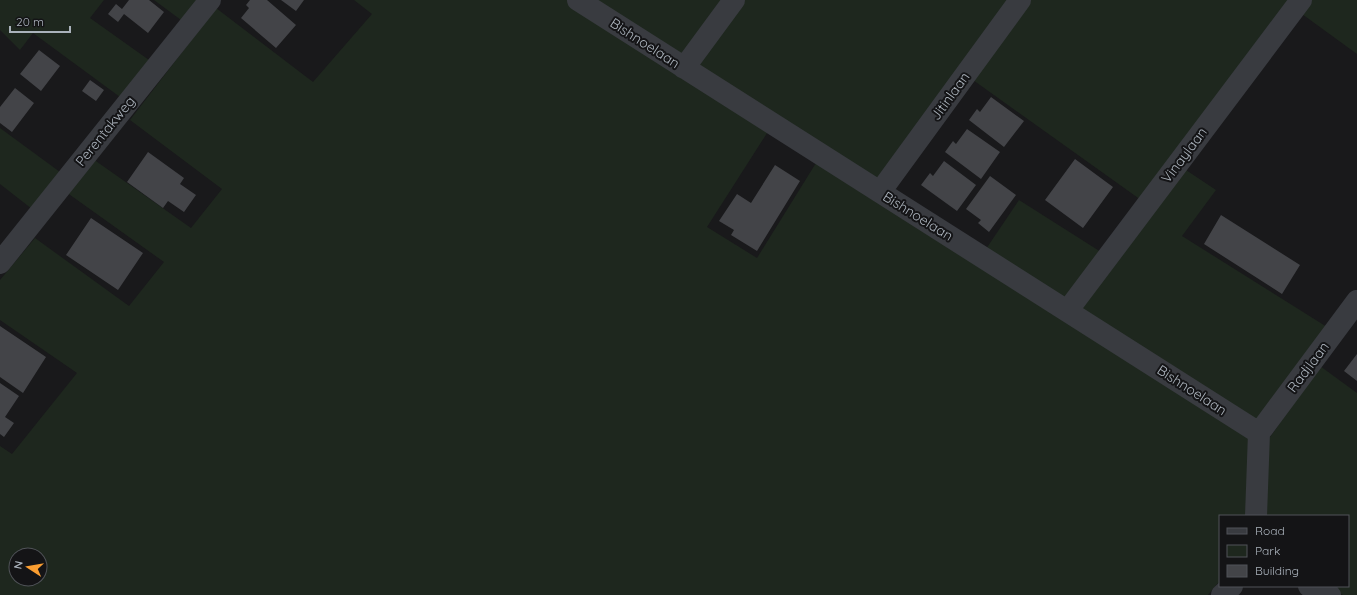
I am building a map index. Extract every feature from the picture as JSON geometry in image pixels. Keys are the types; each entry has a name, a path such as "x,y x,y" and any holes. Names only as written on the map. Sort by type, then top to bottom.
{"street":[{"name":"Perentakweg","path":"0,262 210,0"},
{"name":"Bishnoelaan","path":"578,0 1068,310 1259,433"},
{"path":"684,68 734,0"},
{"name":"Jitinlaan","path":"880,192 1020,0"},
{"name":"Vinaylaan","path":"1068,310 1301,0"},
{"name":"Radjlaan","path":"1259,433 1357,302"},
{"path":"1256,515 1259,433"},
{"path":"1222,595 1231,587"},
{"path":"1312,587 1330,595"}],"green space":[{"path":"0,0 104,0 90,18 149,60 120,97 33,33 20,50 0,30"},
{"path":"154,0 197,0 181,20"},
{"path":"354,0 567,0 769,130 707,227 757,258 816,163 1252,437 1250,515 1219,515 1219,583 1208,595 0,595 0,446 12,454 77,373 0,320 0,280 35,238 129,306 164,262 66,192 93,159 191,228 222,189 130,120 216,8 313,82 372,14"},
{"path":"588,0 726,0 680,61"},
{"path":"743,0 1010,0 876,182 692,67"},
{"path":"1030,0 1292,0 1141,200 973,80"},
{"path":"1312,0 1357,0 1357,54 1302,14"},
{"path":"0,128 60,172 32,209 0,184"},
{"path":"1183,168 1216,190 1182,236 1327,327 1258,422 1078,310"},
{"path":"1019,200 1101,252 1067,300 986,249"},
{"path":"1320,366 1357,393 1357,595 1343,595 1327,587 1349,587 1349,515 1264,515 1268,440"}],"building":[{"path":"129,0 149,0 164,12 148,33 124,14 118,22 108,14 116,4 122,9"},
{"path":"250,0 267,0 296,25 276,48 241,18 249,8 246,5"},
{"path":"281,0 304,0 296,11"},
{"path":"39,50 60,66 41,91 20,74"},
{"path":"90,80 104,90 96,101 82,91"},
{"path":"15,88 34,103 12,132 0,123 0,107"},
{"path":"991,97 1024,121 1004,147 969,120 977,109 980,112"},
{"path":"967,129 1000,152 981,179 945,152 953,141 956,144"},
{"path":"148,152 184,178 180,184 196,195 184,212 168,201 163,208 127,182"},
{"path":"1075,159 1113,187 1083,228 1045,200"},
{"path":"944,161 976,185 957,211 921,185 930,173 933,176"},
{"path":"775,165 800,181 757,251 731,235 734,230 719,221 737,194 751,203"},
{"path":"990,176 1016,195 989,232 978,223 981,220 966,209"},
{"path":"1221,215 1300,265 1282,294 1204,244"},
{"path":"91,218 143,253 118,290 66,255"},
{"path":"0,326 46,357 23,393 0,377"},
{"path":"1357,354 1357,381 1344,371"},
{"path":"0,383 19,396 5,417 14,423 4,437 0,434"}]}
